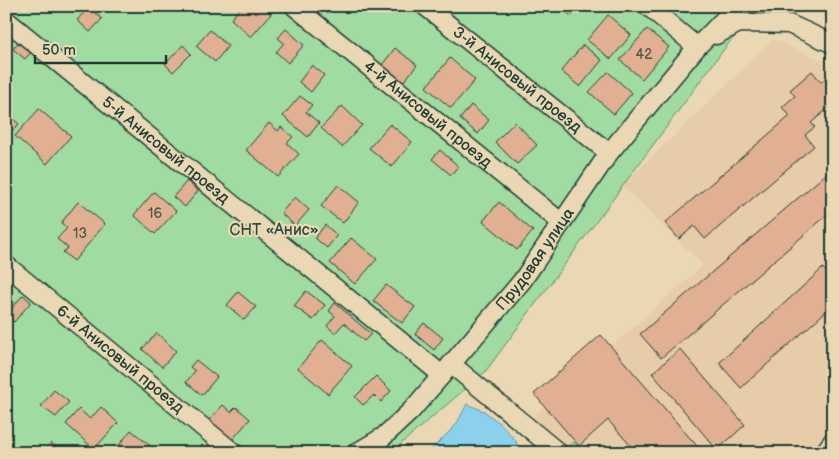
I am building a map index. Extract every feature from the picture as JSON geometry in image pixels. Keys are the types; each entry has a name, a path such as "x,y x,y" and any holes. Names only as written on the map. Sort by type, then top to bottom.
{"street":[{"name":"4-й Анисовый проезд","path":"294,6 562,223"},
{"name":"3-й Анисовый проезд","path":"425,6 609,153"},
{"path":"648,6 697,47"},
{"path":"697,47 737,6"},
{"name":"5-й Анисовый проезд","path":"6,20 447,370 559,453"},
{"path":"697,47 739,23 789,24 833,44"},
{"name":"Прудовая улица","path":"356,453 383,437 411,411 522,282 609,153 697,47"},
{"name":"6-й Анисовый проезд","path":"6,265 234,453"},
{"path":"824,453 833,441"}],"shaded area":[{"path":"773,39 833,65 833,428 811,453 573,453 531,418 703,265 622,186"}],"green space":[{"name":"СНТ «Анис»","path":"6,6 765,6 727,45 485,372 390,453 6,453"},
{"path":"573,442 585,453 560,453"}],"water":[{"path":"467,404 484,411 502,425 516,441 520,453 423,453 432,449 456,425"}],"building":[{"path":"242,6 263,6 271,14 251,37 231,19"},
{"path":"559,6 580,6 571,16"},
{"path":"677,6 692,6 686,13"},
{"path":"89,7 102,19 90,32 77,20"},
{"path":"608,15 631,35 611,59 587,40"},
{"path":"286,29 304,45 288,63 276,52 284,43 278,38"},
{"path":"647,29 669,47 642,79 620,60"},
{"path":"210,30 228,46 215,62 196,46"},
{"path":"20,40 33,50 25,59 13,49"},
{"path":"183,45 191,54 173,72 165,64"},
{"path":"583,45 602,60 580,87 561,71"},
{"path":"395,48 417,65 401,85 379,69"},
{"path":"6,50 12,54 6,61"},
{"path":"450,58 475,80 451,108 426,87"},
{"path":"312,65 324,75 311,92 299,82"},
{"path":"812,71 821,82 833,72 833,104 811,123 815,127 805,135 814,146 705,239 694,226 679,239 665,223 790,116 782,107 795,96 790,90"},
{"path":"608,72 632,93 614,114 589,92"},
{"path":"300,96 312,105 306,112 319,123 308,137 283,116"},
{"path":"471,105 489,120 478,134 460,119"},
{"path":"342,106 362,125 342,147 321,128"},
{"path":"39,109 71,136 47,164 15,136"},
{"path":"6,112 19,124 8,135 6,134"},
{"path":"515,122 537,145 517,164 495,142"},
{"path":"269,123 278,131 281,127 293,137 287,143 299,154 278,177 246,150"},
{"path":"390,124 412,142 392,167 369,148"},
{"path":"440,150 458,166 451,175 432,159"},
{"path":"833,168 833,210 661,358 640,334"},
{"path":"187,181 198,191 185,207 173,197"},
{"path":"338,185 359,202 343,223 321,206"},
{"path":"154,192 176,211 155,234 134,215"},
{"path":"295,197 309,210 295,226 281,213"},
{"path":"78,202 105,224 74,261 63,252 68,248 57,239 67,228 61,223"},
{"path":"499,202 533,231 517,250 483,221"},
{"path":"325,225 337,235 327,248 315,238"},
{"path":"351,238 377,259 355,284 330,263"},
{"path":"823,268 833,279 833,305 741,388 719,363"},
{"path":"386,285 415,307 402,323 373,301"},
{"path":"306,291 325,305 313,320 294,306"},
{"path":"238,292 256,307 244,320 227,305"},
{"path":"23,295 31,302 14,322 6,315"},
{"path":"335,303 371,334 364,341 344,323 335,333 327,326 335,316 329,311"},
{"path":"424,323 443,338 434,350 415,334"},
{"path":"157,333 176,351 162,367 142,349"},
{"path":"601,335 703,453 637,453 608,420 579,446 534,394"},
{"path":"322,340 352,366 328,394 298,368"},
{"path":"680,349 745,425 717,450 652,373"},
{"path":"196,360 217,377 202,395 186,382 195,371 190,367"},
{"path":"376,376 391,391 381,402 374,395 363,405 355,397"},
{"path":"54,390 69,402 56,417 41,406"},
{"path":"223,405 231,412 236,407 250,419 232,440 209,420"},
{"path":"101,407 118,423 94,449 66,424 79,409 90,419"},
{"path":"131,430 154,449 151,453 113,453"},
{"path":"51,443 63,453 43,453"}]}
